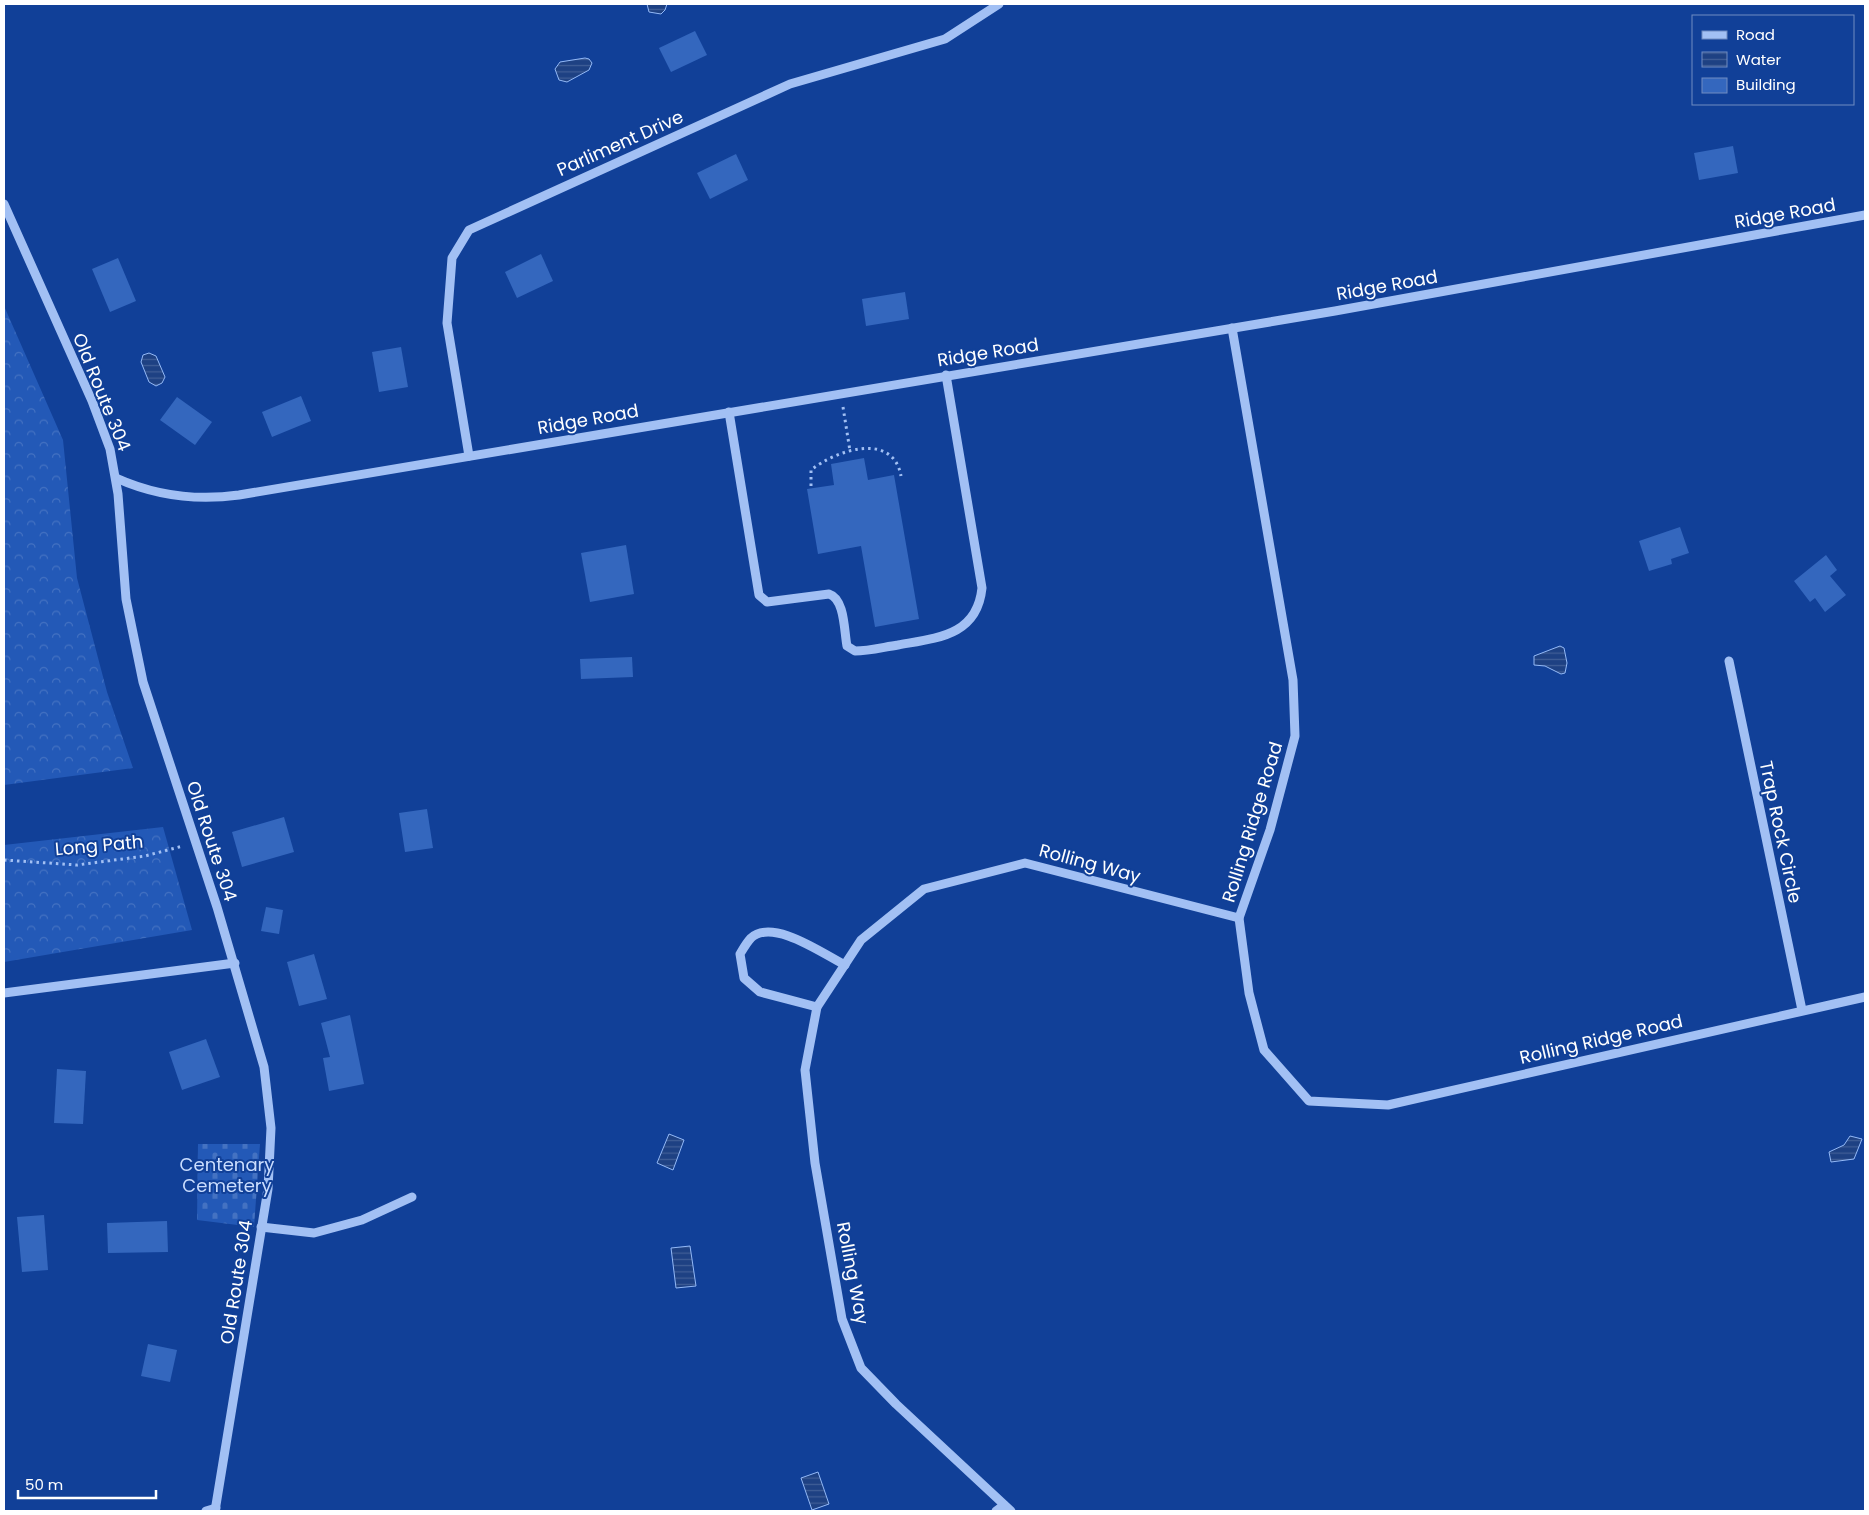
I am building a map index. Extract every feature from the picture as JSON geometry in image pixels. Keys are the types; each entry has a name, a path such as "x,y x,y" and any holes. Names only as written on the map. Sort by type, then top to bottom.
{"street":[{"name":"Parliment Drive","path":"469,456 447,323 452,258 469,230 790,84 945,39 999,4"},
{"name":"Old Route 304","path":"4,204 99,418 110,449 116,478 124,580 133,637 148,698 235,963 264,1067 271,1128 268,1189 216,1510"},
{"name":"Ridge Road","path":"116,478 160,493 183,497 216,497 311,484 1232,328 1865,215"},
{"name":"Rolling Ridge Road","path":"1232,328 1293,680 1296,711 1295,736 1270,830 1239,918 1249,993 1264,1050 1309,1101 1388,1105 1865,996"},
{"path":"729,412 759,595 763,600 767,602 829,594 834,595 840,604 847,646 855,651 917,642 936,638 961,627 975,615 982,593 946,375"},
{"name":"Trap Rock Circle","path":"1728,661 1802,1010"},
{"name":"Rolling Way","path":"1007,1508 896,1404 861,1368 842,1319 815,1163 806,1070 817,1008 861,940 924,889 1025,863 1239,918"},
{"path":"817,1008 760,992 744,978 740,954 752,937 771,930 792,937 845,965"},
{"path":"4,993 235,963"},
{"path":"261,1227 314,1233 362,1220 412,1197"},
{"path":"996,1511 1007,1508"},
{"path":"206,1511 216,1510"}],"path":[{"path":"841,393 850,451"},
{"path":"810,486 811,470 827,459 850,451 878,448 890,453 899,465 901,476"},
{"name":"Long Path","path":"4,860 77,865 145,856 196,843"}],"green space":[{"path":"4,306 63,440 77,578 107,692 133,768 4,785"},
{"path":"163,827 192,930 4,962 4,845"},
{"name":"Centenary Cemetery","path":"198,1144 260,1144 254,1227 197,1220"}],"water":[{"path":"647,4 667,4 661,14 649,12"},
{"path":"589,59 592,63 589,70 567,82 559,80 555,69 560,62"},
{"path":"149,353 156,356 165,377 162,383 156,386 149,382 141,362 143,355"},
{"path":"1560,646 1564,648 1567,663 1565,673 1561,674 1545,666 1534,665 1534,656"},
{"path":"669,1134 684,1140 673,1170 657,1163"},
{"path":"1850,1136 1862,1139 1854,1159 1831,1162 1829,1152 1844,1145"},
{"path":"690,1246 696,1286 676,1288 671,1248"},
{"path":"818,1472 829,1504 812,1510 801,1478"}],"building":[{"path":"695,31 707,55 671,72 659,48"},
{"path":"1733,146 1738,173 1699,180 1694,153"},
{"path":"736,154 748,180 710,199 697,173"},
{"path":"541,254 553,281 517,298 505,272"},
{"path":"118,258 136,301 110,312 92,269"},
{"path":"905,292 909,319 866,326 862,299"},
{"path":"401,347 408,387 379,392 372,352"},
{"path":"301,396 311,421 272,437 262,412"},
{"path":"177,397 212,422 195,445 160,420"},
{"path":"864,458 868,480 894,475 919,619 875,627 861,546 818,554 807,489 834,485 831,464"},
{"path":"1680,527 1689,553 1671,559 1672,564 1649,571 1639,541"},
{"path":"626,545 634,594 590,602 581,553"},
{"path":"1826,555 1837,570 1830,576 1846,595 1825,612 1815,598 1810,602 1794,581"},
{"path":"632,657 633,677 581,679 580,659"},
{"path":"427,809 433,848 405,852 399,813"},
{"path":"284,817 294,852 242,867 232,832"},
{"path":"266,907 283,910 279,934 261,931"},
{"path":"314,954 327,999 299,1006 287,962"},
{"path":"350,1015 364,1084 329,1091 323,1058 330,1057 321,1023"},
{"path":"206,1039 220,1077 182,1090 169,1052"},
{"path":"57,1069 86,1071 83,1124 54,1123"},
{"path":"44,1215 48,1270 22,1272 17,1217"},
{"path":"167,1221 168,1252 108,1253 107,1223"},
{"path":"148,1344 177,1350 170,1382 141,1376"}]}
